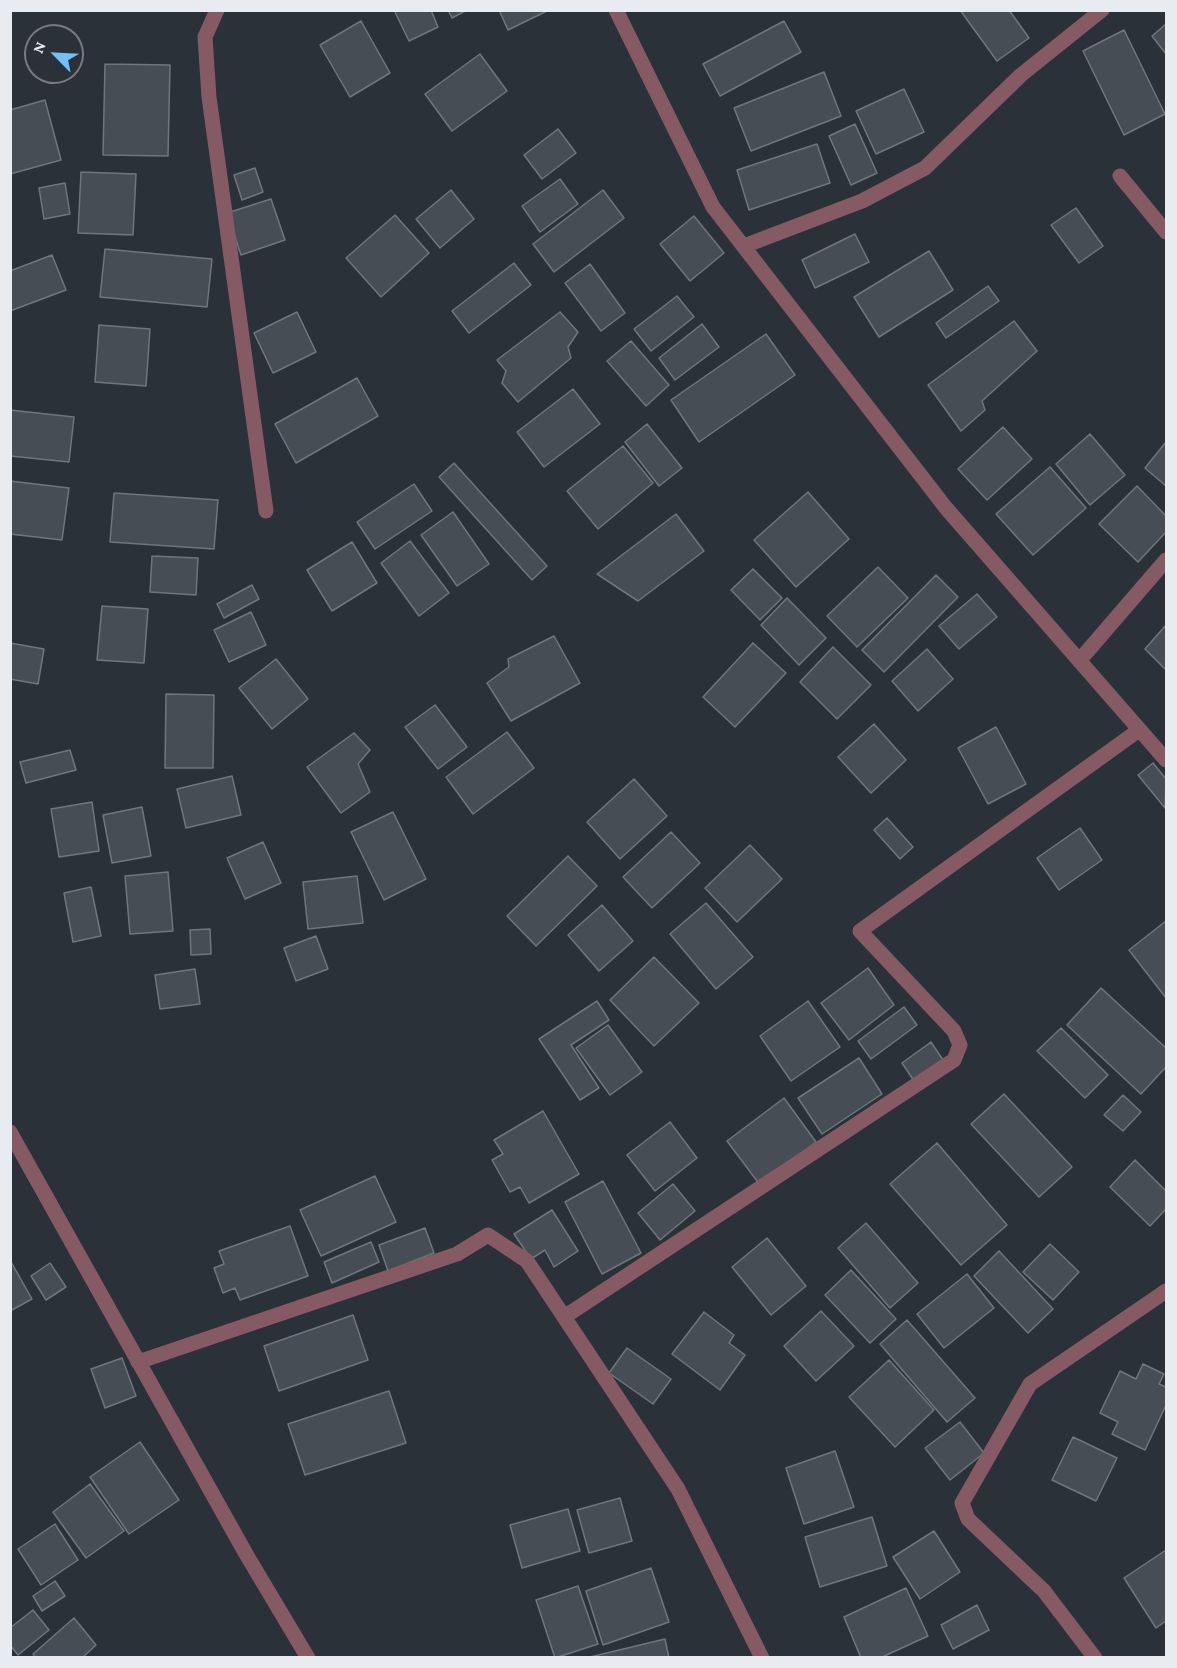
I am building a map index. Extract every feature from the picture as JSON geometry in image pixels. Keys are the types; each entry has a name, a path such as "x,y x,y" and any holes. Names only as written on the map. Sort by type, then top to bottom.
{"street":[{"path":"217,10 205,37 209,97 266,511"},
{"path":"616,10 713,207 945,508 1167,760"},
{"path":"744,246 862,201 925,168 1021,75 1102,10"},
{"path":"1120,176 1167,232"},
{"path":"1079,662 1167,560"},
{"path":"564,1317 954,1060 960,1045 954,1031 860,931 1139,730"},
{"path":"10,1132 17,1158 138,1362 246,1554 308,1658"},
{"path":"138,1362 456,1254 488,1235 527,1261 678,1489 762,1658"},
{"path":"1095,1658 1044,1591 968,1519 962,1503 1030,1384 1167,1291"}],"building":[{"path":"394,10 431,10 438,27 409,41"},
{"path":"448,10 467,10 452,18"},
{"path":"499,10 549,10 508,30"},
{"path":"960,10 1009,10 1029,38 997,61"},
{"path":"361,21 390,73 350,97 320,45"},
{"path":"784,21 801,52 720,96 703,64"},
{"path":"1166,24 1166,54 1152,36"},
{"path":"1124,30 1165,114 1124,135 1083,51"},
{"path":"480,54 507,91 452,131 425,94"},
{"path":"105,64 170,65 168,156 103,155"},
{"path":"824,72 841,116 751,151 734,108"},
{"path":"904,89 924,132 876,154 856,111"},
{"path":"45,100 61,160 10,174 10,110"},
{"path":"855,124 877,173 851,185 829,136"},
{"path":"558,129 576,153 542,179 524,155"},
{"path":"817,144 830,183 749,210 737,170"},
{"path":"255,168 263,192 242,200 234,175"},
{"path":"81,172 136,174 133,235 78,233"},
{"path":"560,179 578,204 540,232 522,206"},
{"path":"65,183 70,214 44,219 39,188"},
{"path":"451,190 474,219 440,248 416,219"},
{"path":"603,190 624,218 554,272 533,244"},
{"path":"271,199 285,240 241,255 227,213"},
{"path":"1076,208 1103,246 1079,263 1051,225"},
{"path":"395,215 429,253 381,297 346,258"},
{"path":"694,216 724,253 690,281 660,244"},
{"path":"855,234 869,262 815,288 802,260"},
{"path":"105,249 212,259 207,307 100,297"},
{"path":"929,251 953,290 879,337 854,297"},
{"path":"52,255 66,290 10,311 10,271"},
{"path":"514,263 531,285 469,333 452,311"},
{"path":"590,264 625,313 601,331 565,283"},
{"path":"988,286 999,301 946,338 936,323"},
{"path":"677,296 694,317 651,351 634,329"},
{"path":"297,312 316,352 273,373 254,333"},
{"path":"560,312 578,332 568,347 571,358 518,402 502,383 506,371 497,360"},
{"path":"1014,321 1037,351 982,401 985,410 961,431 928,385"},
{"path":"702,324 719,347 675,380 659,358"},
{"path":"99,325 150,329 146,386 95,382"},
{"path":"766,334 795,375 699,442 671,400"},
{"path":"631,341 669,385 646,406 607,361"},
{"path":"357,378 378,416 296,463 275,424"},
{"path":"573,389 600,424 544,467 517,432"},
{"path":"10,410 74,417 69,462 10,456"},
{"path":"647,424 682,468 659,486 625,442"},
{"path":"1003,427 1032,459 987,500 958,469"},
{"path":"1090,434 1125,475 1090,505 1056,464"},
{"path":"1166,442 1166,486 1145,468"},
{"path":"623,446 653,483 598,529 567,491"},
{"path":"454,463 547,566 532,580 439,477"},
{"path":"1050,467 1086,508 1033,555 996,514"},
{"path":"10,481 69,488 62,540 10,534"},
{"path":"414,484 432,511 375,549 357,522"},
{"path":"1137,486 1166,516 1166,532 1138,562 1099,524"},
{"path":"808,492 849,539 796,587 754,540"},
{"path":"114,493 218,500 214,549 110,542"},
{"path":"453,512 489,564 457,586 421,535"},
{"path":"676,514 704,551 638,601 597,574"},
{"path":"410,541 449,593 419,616 381,563"},
{"path":"352,542 377,583 332,611 307,570"},
{"path":"152,556 198,558 196,595 150,592"},
{"path":"878,567 908,598 857,647 827,616"},
{"path":"753,569 782,598 760,620 731,590"},
{"path":"936,575 958,597 884,672 862,650"},
{"path":"252,585 259,599 224,618 217,604"},
{"path":"977,594 997,617 959,649 939,626"},
{"path":"787,598 826,638 799,665 761,625"},
{"path":"102,606 148,609 144,663 97,660"},
{"path":"251,612 266,645 229,662 214,630"},
{"path":"1166,625 1166,670 1145,649"},
{"path":"554,636 580,683 511,721 487,683 509,667 508,659"},
{"path":"10,643 44,649 38,684 10,679"},
{"path":"753,643 786,673 735,727 703,697"},
{"path":"833,647 871,685 837,719 800,682"},
{"path":"927,649 953,679 918,711 892,681"},
{"path":"276,659 308,699 272,729 239,688"},
{"path":"166,694 214,695 213,768 165,768"},
{"path":"435,705 467,747 438,769 405,727"},
{"path":"874,724 906,760 871,793 838,757"},
{"path":"996,727 1026,784 988,804 958,748"},
{"path":"507,732 534,768 473,814 446,777"},
{"path":"354,733 370,750 358,764 370,792 341,813 307,767"},
{"path":"70,750 76,770 26,783 20,762"},
{"path":"1153,763 1166,779 1165,808 1138,775"},
{"path":"232,776 241,815 186,828 177,789"},
{"path":"634,779 667,816 620,859 587,822"},
{"path":"92,802 99,851 59,857 51,809"},
{"path":"142,807 151,856 112,863 103,815"},
{"path":"393,812 426,879 384,900 351,832"},
{"path":"887,818 913,847 900,859 874,830"},
{"path":"1080,828 1102,860 1059,890 1037,858"},
{"path":"671,832 700,863 652,908 623,877"},
{"path":"263,842 281,883 245,899 227,858"},
{"path":"750,845 782,879 737,922 705,888"},
{"path":"568,856 597,886 536,946 507,916"},
{"path":"168,872 173,931 130,934 125,876"},
{"path":"357,876 363,923 308,929 303,882"},
{"path":"91,887 101,936 73,942 64,893"},
{"path":"706,903 753,957 716,989 670,934"},
{"path":"602,905 633,941 599,971 568,935"},
{"path":"1166,921 1166,998 1129,950"},
{"path":"210,929 211,954 191,955 190,930"},
{"path":"316,936 328,969 296,981 284,948"},
{"path":"654,957 699,1003 654,1046 610,1000"},
{"path":"868,968 894,1005 849,1040 821,1003"},
{"path":"195,969 200,1004 160,1009 155,975"},
{"path":"1101,988 1166,1048 1166,1067 1141,1094 1067,1025"},
{"path":"597,1001 609,1020 571,1045 599,1088 580,1100 539,1039"},
{"path":"808,1001 840,1047 791,1081 760,1036"},
{"path":"904,1007 917,1025 871,1059 858,1041"},
{"path":"608,1025 642,1072 610,1095 576,1048"},
{"path":"1061,1028 1108,1075 1085,1098 1037,1051"},
{"path":"931,1042 943,1060 914,1081 902,1063"},
{"path":"859,1058 882,1094 822,1134 798,1098"},
{"path":"1004,1094 1072,1167 1039,1197 971,1124"},
{"path":"1123,1095 1141,1112 1123,1131 1104,1115"},
{"path":"784,1098 816,1142 760,1185 727,1141"},
{"path":"543,1111 579,1174 529,1203 520,1187 510,1192 492,1160 503,1154 494,1140"},
{"path":"670,1122 697,1158 655,1191 627,1155"},
{"path":"937,1143 1007,1225 961,1265 890,1184"},
{"path":"1135,1160 1166,1191 1166,1209 1150,1226 1110,1187"},
{"path":"375,1176 396,1222 321,1256 300,1210"},
{"path":"603,1181 641,1253 602,1274 565,1202"},
{"path":"673,1184 695,1211 660,1240 638,1213"},
{"path":"552,1210 578,1251 554,1267 545,1250 531,1259 514,1234"},
{"path":"866,1223 918,1283 890,1308 838,1248"},
{"path":"290,1226 308,1276 240,1300 235,1288 223,1293 214,1268 224,1264 219,1251"},
{"path":"425,1228 434,1253 388,1271 379,1245"},
{"path":"767,1238 806,1286 771,1315 732,1267"},
{"path":"371,1242 379,1262 332,1283 324,1262"},
{"path":"1050,1244 1079,1272 1053,1300 1023,1272"},
{"path":"999,1251 1053,1309 1028,1333 974,1276"},
{"path":"10,1260 32,1299 10,1311"},
{"path":"50,1263 66,1287 46,1300 31,1276"},
{"path":"851,1270 896,1319 870,1343 825,1295"},
{"path":"967,1274 994,1308 944,1348 917,1314"},
{"path":"821,1311 854,1346 816,1381 784,1346"},
{"path":"704,1312 734,1335 729,1343 745,1355 720,1390 672,1354"},
{"path":"353,1315 368,1360 279,1391 264,1346"},
{"path":"907,1320 975,1398 947,1422 880,1344"},
{"path":"627,1348 671,1379 653,1404 609,1373"},
{"path":"122,1358 136,1396 105,1408 91,1369"},
{"path":"889,1360 934,1410 895,1447 849,1397"},
{"path":"1143,1364 1164,1374 1159,1384 1166,1387 1166,1405 1145,1450 1112,1434 1118,1422 1100,1413 1120,1371 1136,1379"},
{"path":"389,1391 406,1443 305,1475 288,1424"},
{"path":"960,1422 984,1453 950,1480 925,1448"},
{"path":"1073,1437 1117,1458 1096,1501 1052,1480"},
{"path":"140,1442 179,1500 129,1534 90,1477"},
{"path":"835,1451 854,1507 804,1524 786,1468"},
{"path":"90,1484 124,1531 86,1558 53,1512"},
{"path":"620,1498 632,1541 589,1553 577,1510"},
{"path":"568,1509 580,1551 522,1568 510,1525"},
{"path":"872,1517 887,1566 820,1587 805,1537"},
{"path":"55,1524 78,1560 41,1585 18,1549"},
{"path":"934,1531 960,1572 920,1599 893,1557"},
{"path":"1166,1550 1166,1621 1156,1628 1124,1578"},
{"path":"651,1568 669,1622 603,1645 586,1591"},
{"path":"55,1581 65,1596 42,1611 33,1596"},
{"path":"578,1586 598,1644 555,1658 536,1600"},
{"path":"906,1588 928,1636 880,1658 861,1658 844,1617"},
{"path":"977,1605 989,1630 953,1649 941,1625"},
{"path":"33,1610 49,1630 18,1655 10,1645 10,1628"},
{"path":"74,1618 96,1645 82,1658 36,1658 33,1654"},
{"path":"665,1639 669,1658 590,1658 590,1657"}]}
